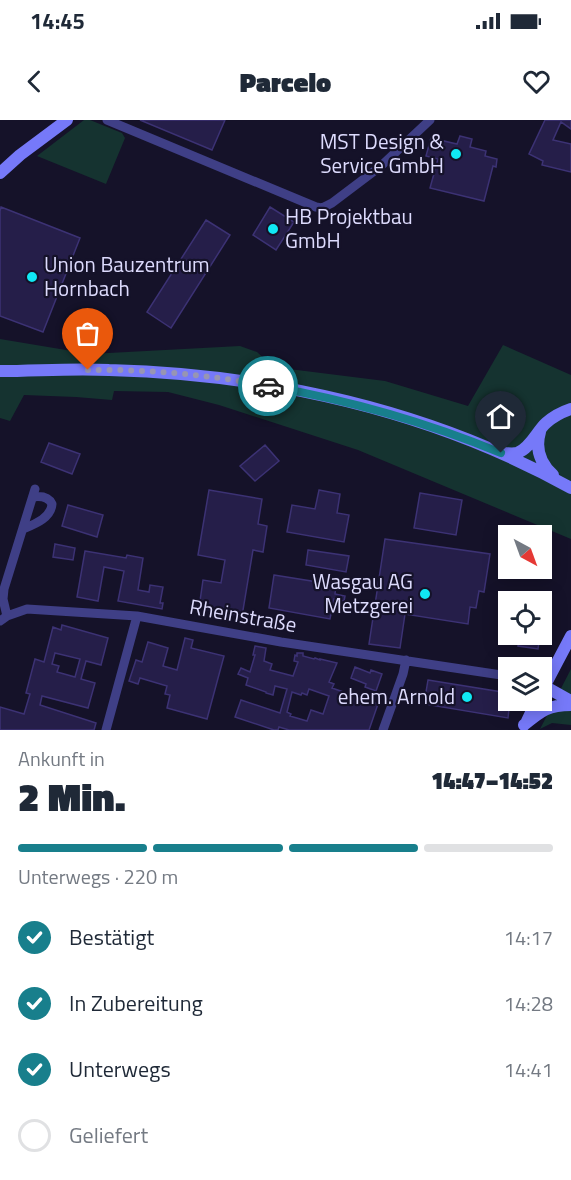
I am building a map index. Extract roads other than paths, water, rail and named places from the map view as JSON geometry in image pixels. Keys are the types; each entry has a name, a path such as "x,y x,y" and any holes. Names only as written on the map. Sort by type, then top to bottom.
{"main road":[{"path":"0,172 67,120"},
{"path":"0,373 107,369 179,374 254,383 335,399 441,429 501,453 571,488"},
{"path":"501,453 520,452 553,417 571,409"},
{"path":"542,428 538,441 539,456 548,470 571,488"},
{"path":"552,670 571,636"},
{"path":"552,693 571,703"},
{"path":"523,728 547,708 571,703"},
{"path":"523,728 532,711"}],"street":[{"path":"107,120 322,208 381,166 430,120"},
{"name":"Rheinstraße","path":"23,529 44,518 51,510 52,504 48,499 34,493 4,589 4,619 27,609 137,616 281,642 498,674"},
{"path":"106,730 137,616"},
{"path":"383,730 403,675 406,660"}],"place":[{"name":"MST Design & Service GmbH","path":"456,154"},
{"name":"HB Projektbau GmbH","path":"273,229"},
{"name":"Union Bauzentrum Hornbach","path":"32,277"},
{"name":"Wasgau AG Metzgerei","path":"425,594"},
{"name":"ehem. Arnold","path":"467,697"}]}
